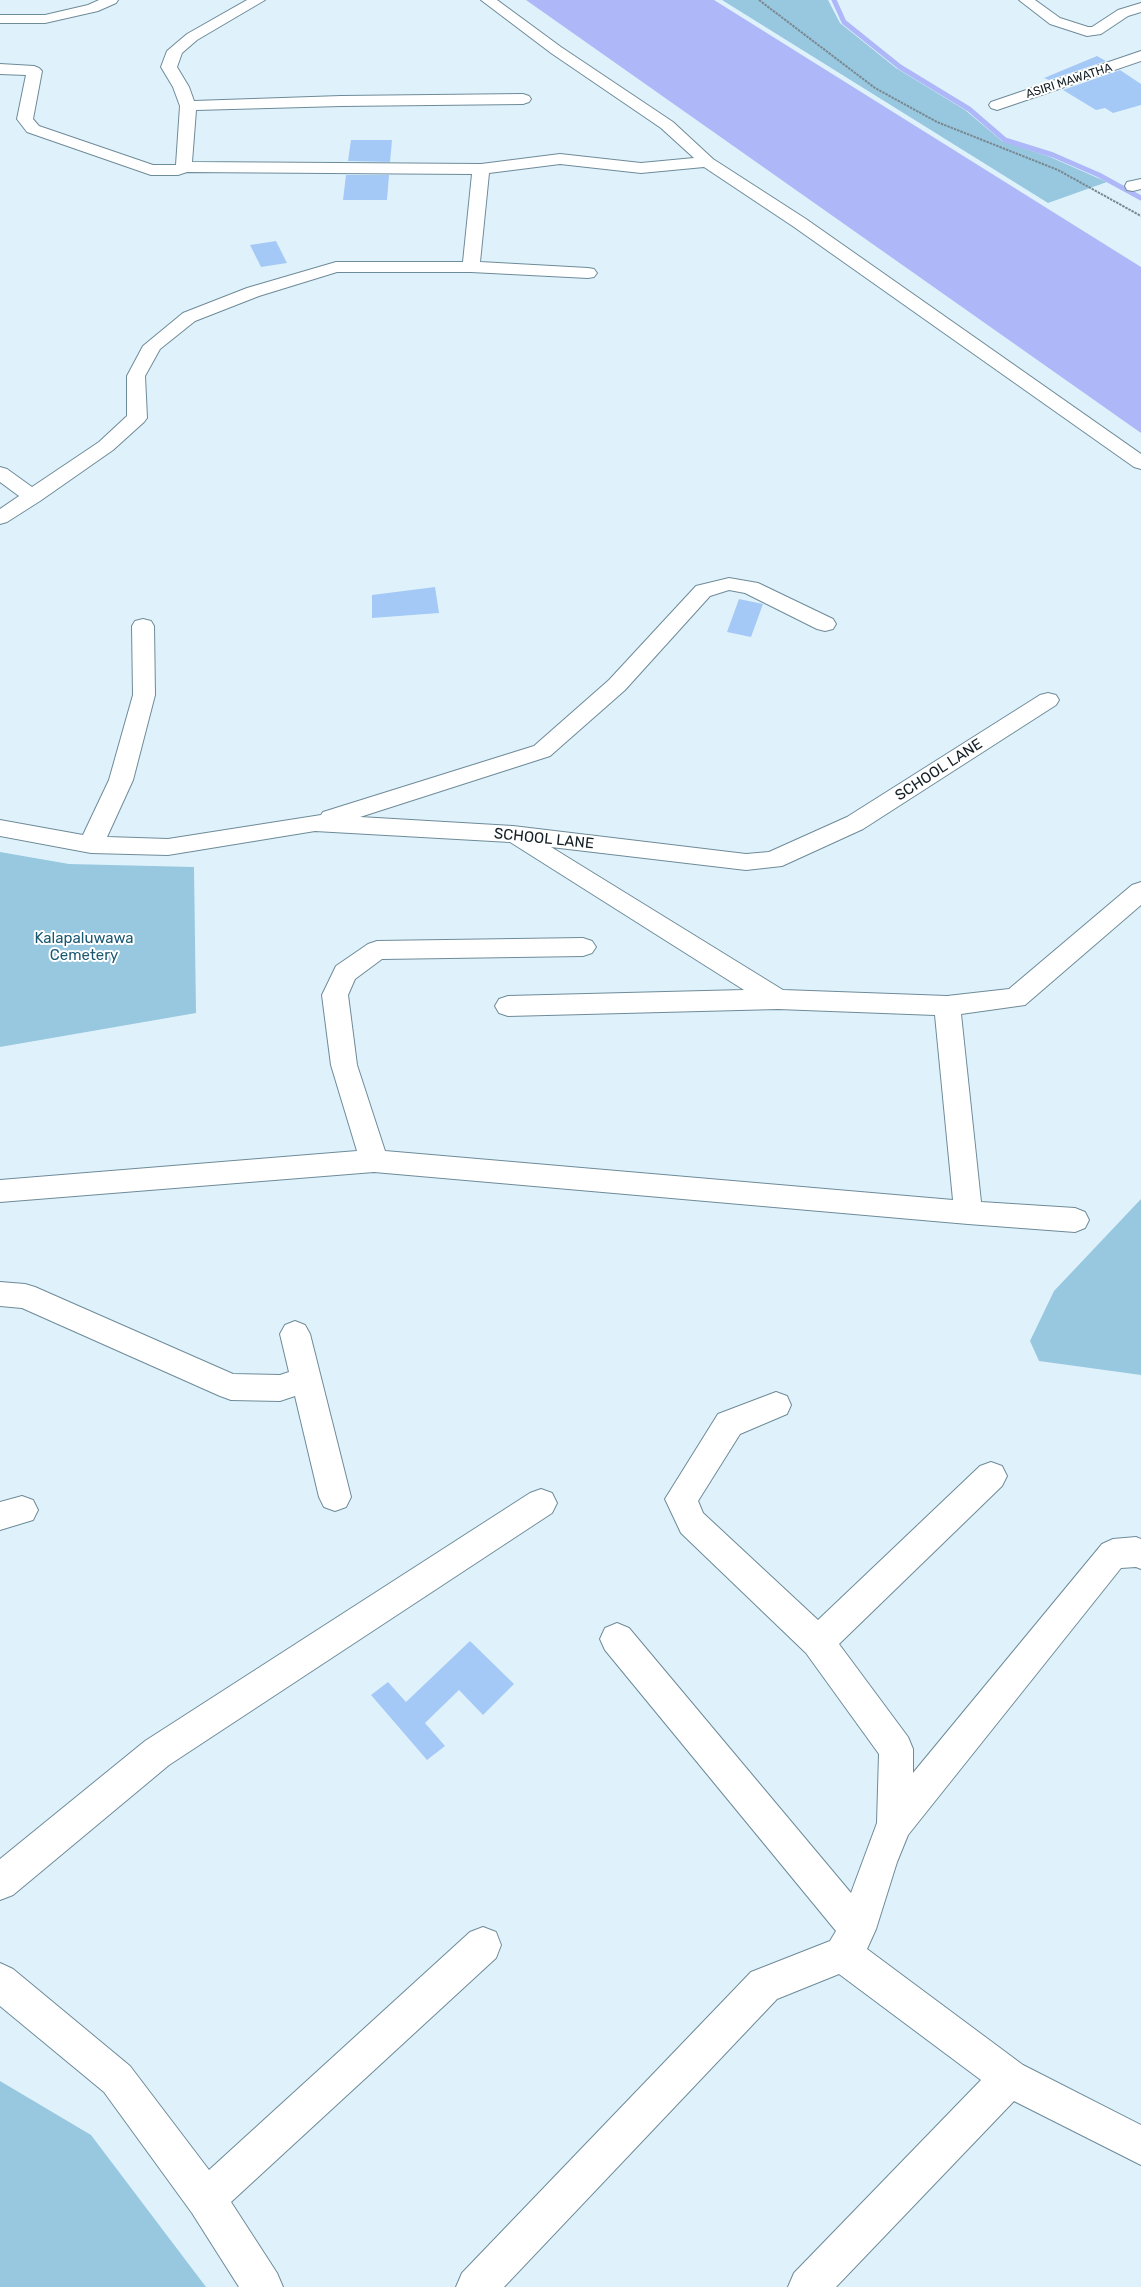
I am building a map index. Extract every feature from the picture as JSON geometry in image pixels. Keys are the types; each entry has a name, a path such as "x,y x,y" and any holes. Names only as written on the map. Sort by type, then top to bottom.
{"street":[{"path":"0,19 45,19 93,8 111,0"},
{"path":"184,166 188,106 181,87 169,67 175,51 192,37 258,0"},
{"path":"488,0 556,50 667,125 707,162 800,223 1141,463"},
{"path":"1026,0 1055,21 1087,32 1096,31 1124,13 1141,7"},
{"name":"ASIRI MAWATHA","path":"997,105 1141,56"},
{"path":"0,69 34,71 34,79 24,119 33,129 151,170 178,170 184,166 481,169 560,160 641,168 707,162"},
{"path":"188,106 341,101 523,99"},
{"path":"471,267 481,169"},
{"path":"0,518 106,446 137,418 136,376 152,346 189,316 253,292 336,267 471,267 588,273"},
{"path":"0,473 32,497"},
{"path":"315,823 542,751 617,684 702,591 729,584 751,588 825,624"},
{"path":"92,845 121,780 144,695 143,626"},
{"name":"SCHOOL LANE","path":"0,828 92,845 168,847 315,823 513,834 746,862 773,860 855,823 1048,700"},
{"path":"513,834 778,999"},
{"path":"508,1006 778,999 947,1006 1016,998 1141,891"},
{"path":"374,1161 344,1065 335,996 345,973 377,950 583,947"},
{"path":"947,1006 968,1213"},
{"path":"0,1192 374,1161 968,1213 1075,1220"},
{"path":"0,1294 26,1296 231,1388 280,1388 306,1379"},
{"path":"295,1334 335,1497"},
{"path":"776,1405 728,1424 681,1499 692,1523 818,1642 896,1749 895,1823"},
{"path":"818,1642 991,1476"},
{"path":"0,1882 157,1753 540,1503"},
{"path":"476,2287 764,1985 851,1941 895,1823 1113,1554 1136,1552 1141,1554"},
{"path":"617,1639 851,1941 1010,2078 1141,2146"},
{"path":"206,2199 483,1945"},
{"path":"0,1982 117,2079 206,2199 263,2287"},
{"path":"808,2287 1010,2078"}],"path":[{"path":"759,0 875,88 937,122 1058,170 1141,216"}],"green space":[{"path":"722,0 828,0 840,23 896,68 965,110 1002,141 1050,157 1107,182 1048,203"},
{"name":"Kalapaluwawa Cemetery","path":"0,852 69,864 194,867 196,1013 0,1047"},
{"path":"1141,1199 1141,1375 1039,1361 1030,1341 1054,1291"},
{"path":"0,2081 91,2135 206,2287 0,2287"}],"water":[{"path":"526,0 714,0 1141,267 1141,433"}],"building":[{"path":"1097,56 1106,61 1049,80 1044,78"},
{"path":"1120,70 1141,84 1141,105 1113,113 1105,108 1096,110 1063,90"},
{"path":"351,140 392,140 390,162 348,161"},
{"path":"346,175 389,175 387,200 343,200"},
{"path":"276,241 287,263 261,267 250,245"},
{"path":"435,587 439,613 372,618 372,595"},
{"path":"739,599 763,604 751,637 727,632"},
{"path":"470,1641 514,1684 483,1715 459,1690 425,1723 445,1746 427,1760 371,1695 388,1682 406,1702"}],"waterway":[{"path":"834,0 844,22 900,67 969,109 1005,140 1053,155 1099,175 1141,198"}]}
